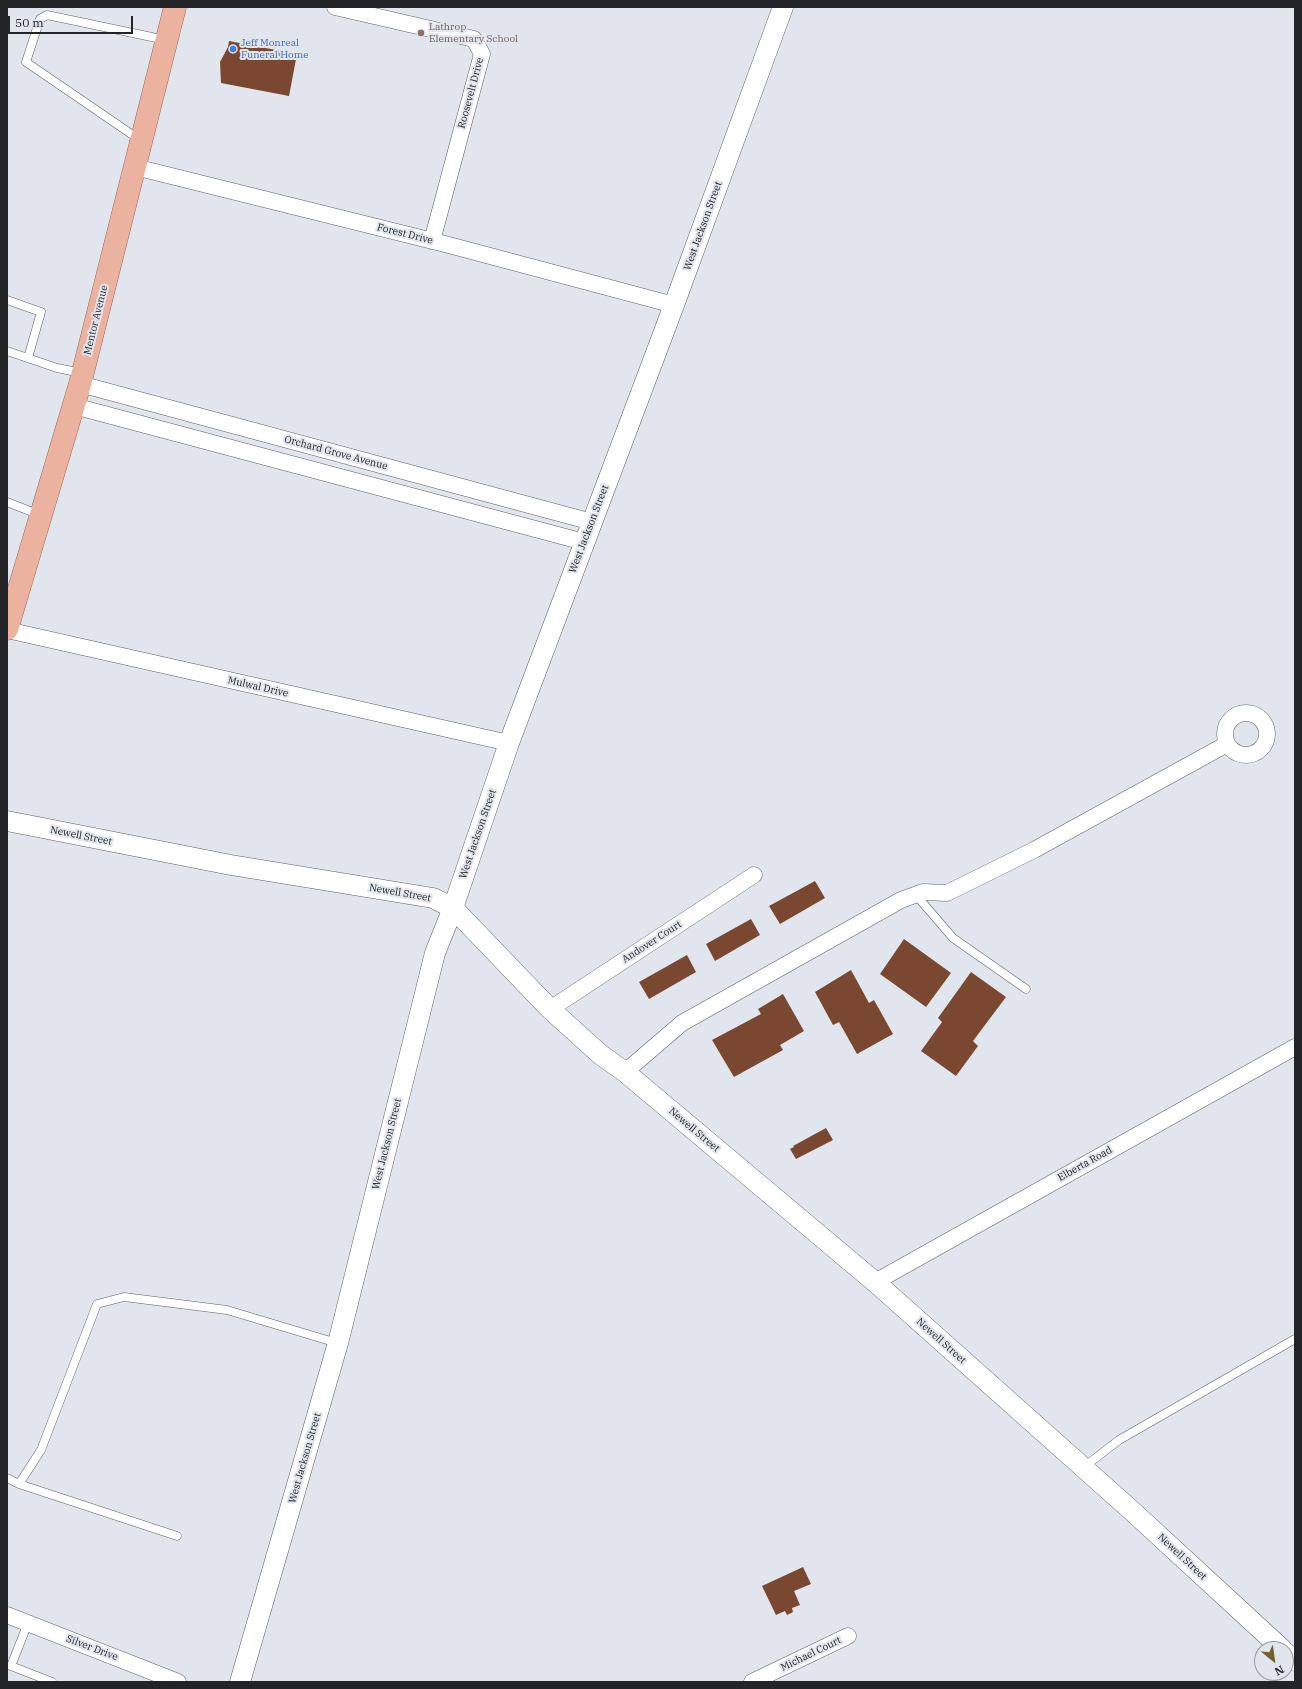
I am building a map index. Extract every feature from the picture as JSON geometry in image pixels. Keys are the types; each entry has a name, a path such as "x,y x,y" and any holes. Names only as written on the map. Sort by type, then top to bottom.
{"main road":[{"name":"Mentor Avenue","path":"7,630 82,379 175,7"}],"street":[{"name":"Roosevelt Drive","path":"335,7 474,39 482,54 432,241"},
{"name":"West Jackson Street","path":"240,1682 338,1343 435,953 453,908 509,743 674,305 783,7"},
{"name":"Forest Drive","path":"135,167 432,241 674,305"},
{"name":"Orchard Grove Avenue","path":"82,379 592,522"},
{"path":"74,406 584,542"},
{"name":"Mulwal Drive","path":"7,630 509,743"},
{"path":"625,1072 682,1023 901,900 923,892 947,893 1034,850 1227,744"},
{"name":"Newell Street","path":"7,822 231,865 433,898 453,908 550,1009 601,1055 625,1072 875,1282 1083,1467 1273,1641"},
{"name":"Andover Court","path":"550,1009 754,875"},
{"name":"Elberta Road","path":"875,1282 1295,1047"},
{"name":"Silver Drive","path":"7,1615 178,1682"},
{"name":"Michael Court","path":"752,1682 848,1636"}],"lane":[{"path":"141,141 26,62 40,19 47,15 167,40"},
{"path":"7,300 41,312 28,358"},
{"path":"7,351 57,368 82,379"},
{"path":"7,502 41,516"},
{"path":"916,895 954,938 1026,989"},
{"path":"19,1484 41,1450 98,1304 124,1297 227,1310 338,1343"},
{"path":"1083,1467 1119,1440 1295,1339"},
{"path":"7,1478 19,1484 177,1536"},
{"path":"28,1623 11,1666 52,1682"}],"building":[{"path":"229,41 297,54 289,96 221,83 220,62 228,47"},
{"path":"815,881 825,898 780,924 769,906"},
{"path":"751,919 760,935 715,961 706,944"},
{"path":"904,939 951,973 926,1007 880,974"},
{"path":"687,955 696,972 649,999 639,982"},
{"path":"851,970 869,1003 874,1000 893,1034 857,1054 839,1022 833,1025 815,992"},
{"path":"971,972 1006,997 973,1041 978,1046 956,1076 921,1051 942,1022 938,1018"},
{"path":"783,994 804,1031 780,1045 783,1050 734,1077 712,1040 761,1014 758,1009"},
{"path":"826,1128 833,1140 796,1159 790,1149"},
{"path":"803,1567 811,1584 794,1591 800,1605 792,1608 793,1612 787,1615 785,1611 776,1615 762,1586"}],"place":[{"name":"Lathrop Elementary School","path":"421,33"},
{"name":"Jeff Monreal Funeral Home","path":"233,49"}]}
